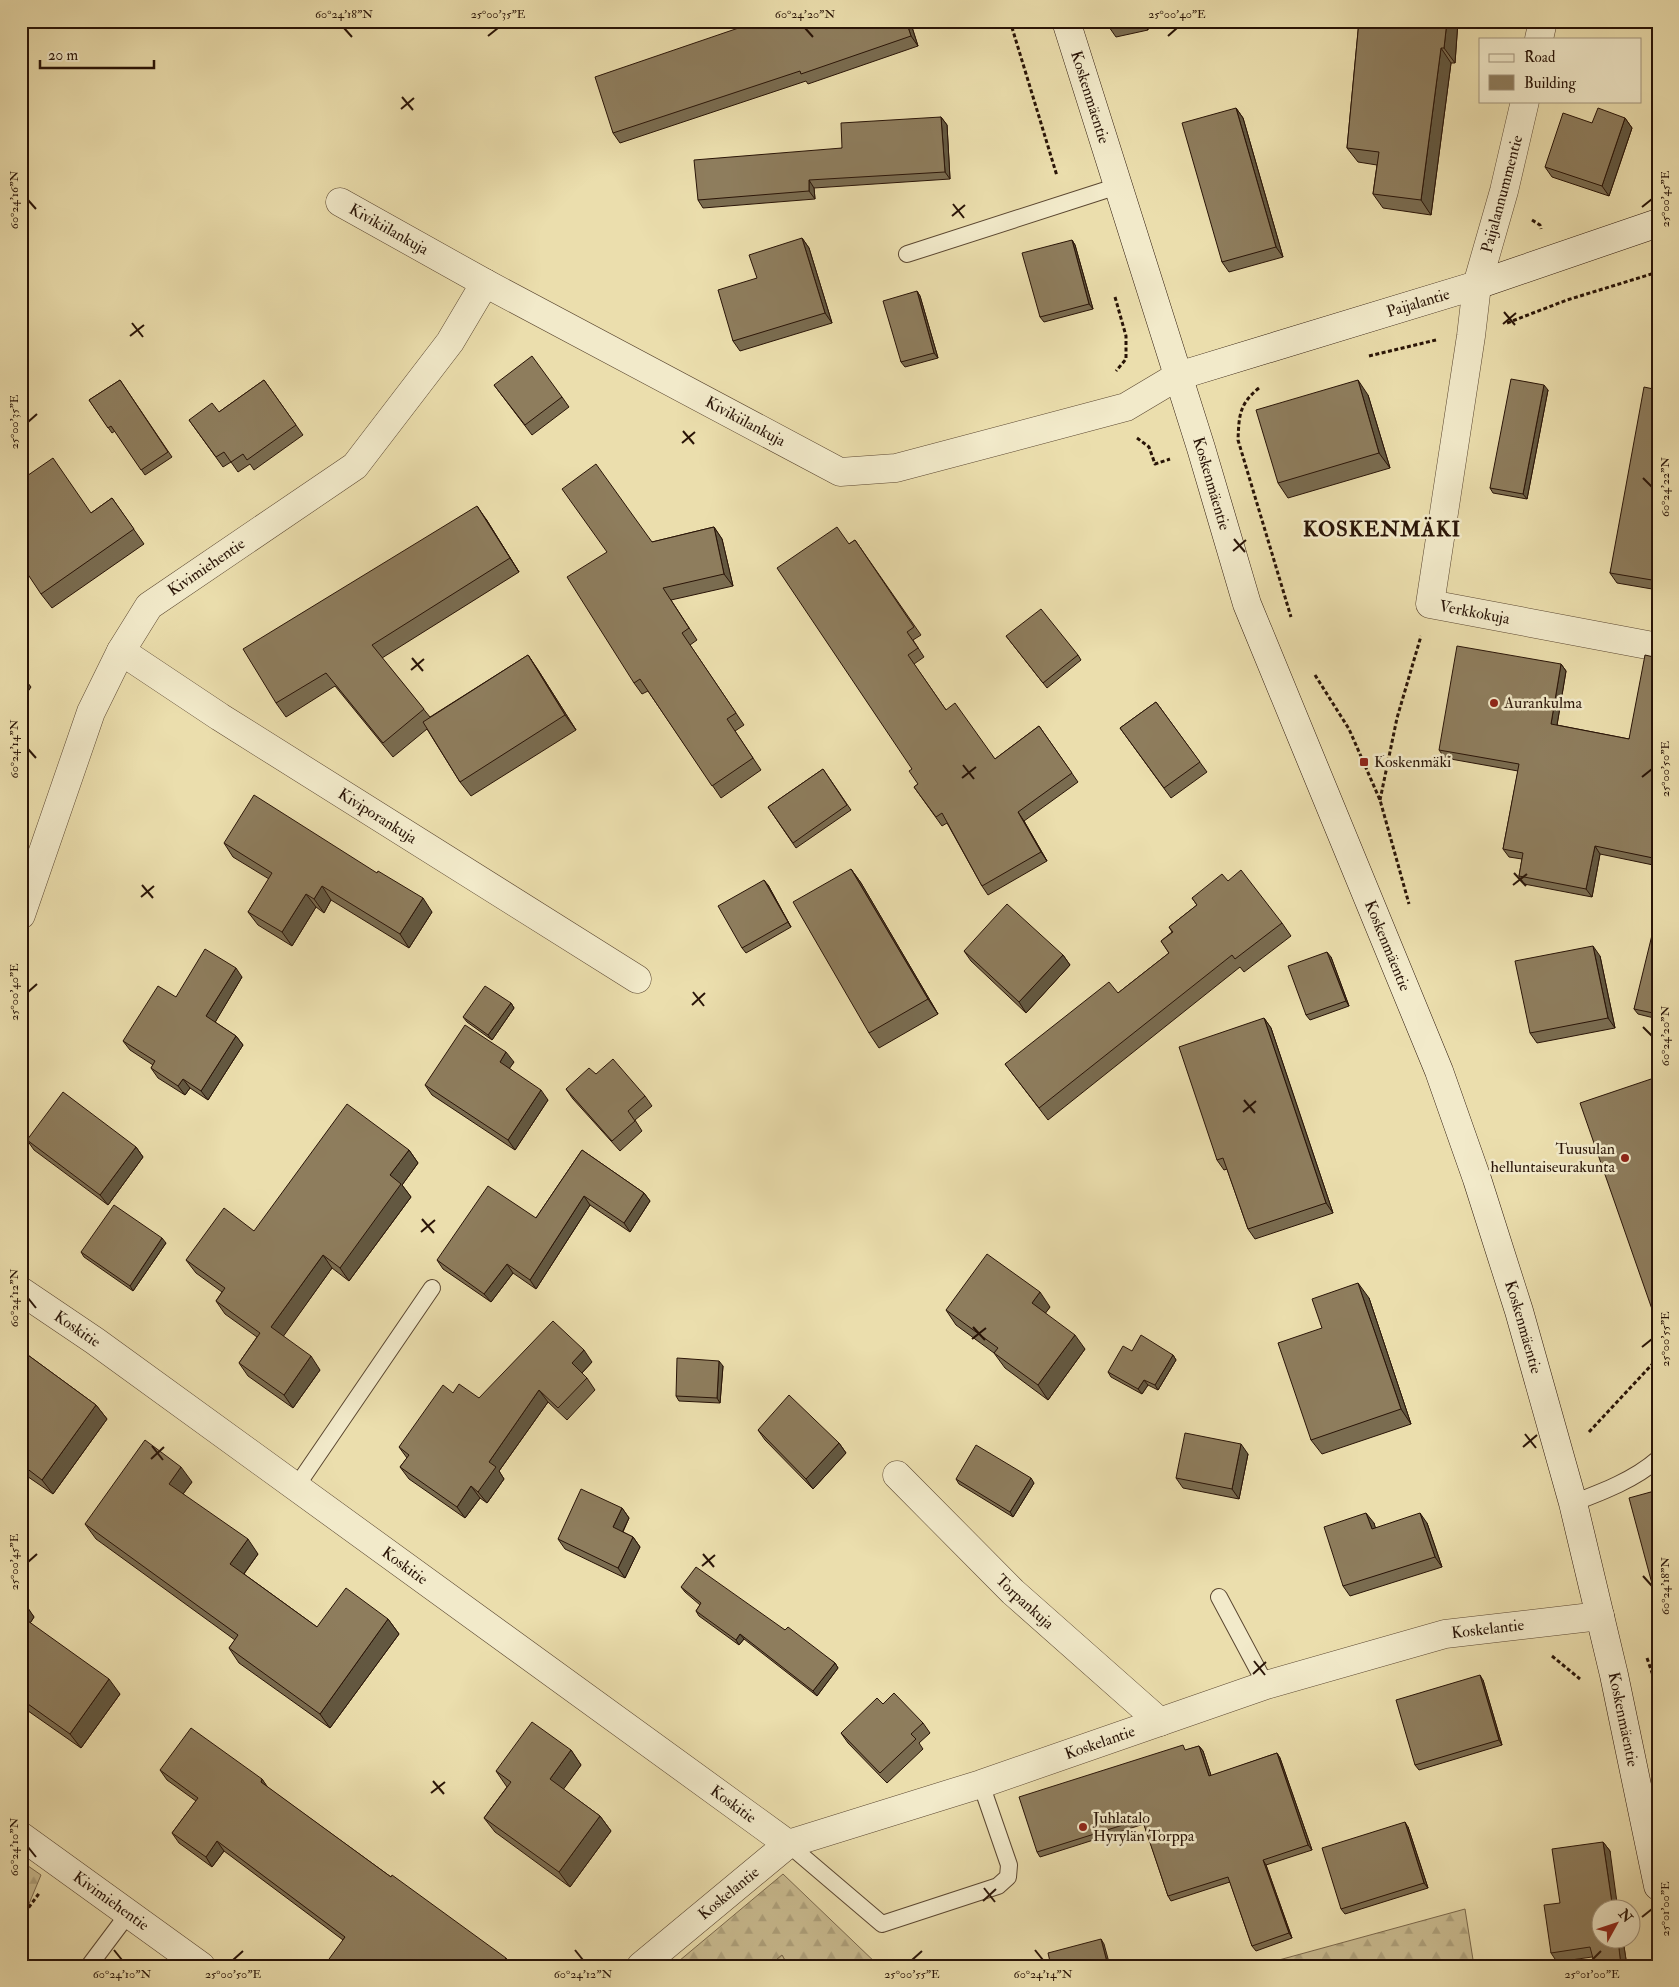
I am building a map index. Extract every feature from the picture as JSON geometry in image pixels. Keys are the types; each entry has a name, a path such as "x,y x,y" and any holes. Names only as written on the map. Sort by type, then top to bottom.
{"street":[{"name":"Koskenmäentie","path":"1066,21 1201,448 1247,604 1439,1071 1477,1179 1519,1311 1573,1503 1600,1616 1658,1886"},
{"path":"1540,38 1544,21"},
{"name":"Paijalannummentie","path":"1477,285 1504,191 1525,102"},
{"name":"Kivikiilankuja","path":"340,202 485,283 840,472 896,468 1126,408 1178,376"},
{"name":"Paijalantie","path":"1178,376 1477,285 1658,223"},
{"name":"Kivimiehentie","path":"21,916 91,712 121,650 149,606 354,466 450,342 485,283"},
{"name":"Verkkokuja","path":"1477,285 1472,336 1430,604 1658,647"},
{"name":"Kiviporankuja","path":"121,650 229,722 636,979"},
{"name":"Koskitie","path":"21,1291 95,1341 788,1844"},
{"name":"Torpankuja","path":"897,1475 1012,1592 1160,1722"},
{"name":"Koskelantie","path":"641,1966 788,1844 981,1784 1266,1685 1445,1634 1600,1616"},
{"name":"Kivimiehentie","path":"21,1836 201,1966"}],"lane":[{"path":"907,254 1118,186"},
{"path":"296,1487 432,1288"},
{"path":"1573,1503 1599,1493 1645,1470 1658,1459"},
{"path":"1219,1597 1266,1685"},
{"path":"788,1844 882,1924 998,1886 1008,1877 1010,1864 981,1784"},
{"path":"88,1966 128,1914"}],"path":[{"path":"1010,21 1056,175 1078,198"},
{"path":"1528,217 1540,225 1567,300"},
{"path":"1360,358 1426,342 1472,336 1567,300 1658,272"},
{"path":"1112,287 1126,336 1126,359 1116,372 1134,436 1149,447 1155,464 1201,448 1238,440 1239,414 1247,397 1261,387"},
{"path":"1380,800 1397,718 1430,604"},
{"path":"1584,1438 1658,1358"},
{"path":"1651,1670 1658,1690"}],"green space":[{"path":"21,1861 41,1875 21,1923"},
{"path":"783,1874 879,1966 788,1966 782,1955 769,1966 673,1966"},
{"path":"1465,1909 1474,1966 1257,1966"},
{"path":"782,1955 788,1966 769,1966"}],"building":[{"path":"759,21 906,21 911,36 801,74 800,71 613,133 595,77"},
{"path":"1108,21 1134,21 1109,27"},
{"path":"1359,21 1447,21 1444,48 1441,48 1421,200 1373,194 1379,152 1347,148"},
{"path":"1236,108 1276,247 1222,262 1182,123"},
{"path":"1598,108 1625,118 1602,186 1545,167 1563,113 1592,123"},
{"path":"941,117 945,172 809,180 809,191 698,200 694,160 842,148 841,123"},
{"path":"802,238 825,313 733,341 718,290 757,278 749,255"},
{"path":"1072,240 1089,304 1040,317 1022,253"},
{"path":"917,291 934,353 901,362 883,301"},
{"path":"532,356 562,397 525,425 494,385"},
{"path":"1511,379 1544,385 1523,494 1490,488"},
{"path":"120,380 168,452 141,470 111,426 108,428 89,400"},
{"path":"264,380 296,425 247,460 243,454 231,462 224,452 216,457 189,420 212,403 219,412"},
{"path":"1358,380 1379,453 1278,483 1256,410"},
{"path":"1644,387 1658,390 1658,581 1610,573"},
{"path":"53,458 91,513 112,498 134,529 41,594 21,564 21,480"},
{"path":"596,464 652,542 714,527 724,574 663,588 689,628 682,633 736,713 727,719 753,758 712,786 640,679 634,683 567,577 607,552 562,489"},
{"path":"477,506 510,558 372,645 424,709 383,743 326,673 276,703 243,649"},
{"path":"837,527 849,544 855,540 914,627 907,632 918,648 908,655 946,710 955,703 995,759 1039,726 1072,773 1018,812 1041,852 982,886 942,813 936,817 914,787 918,784 909,771 912,769 777,568"},
{"path":"1041,609 1078,655 1043,683 1006,636"},
{"path":"1457,646 1561,664 1551,724 1629,739 1645,655 1658,658 1658,859 1595,846 1586,889 1519,876 1523,853 1503,849 1519,764 1439,750"},
{"path":"528,655 565,715 460,782 423,722"},
{"path":"1156,702 1200,762 1164,788 1120,728"},
{"path":"823,769 847,805 793,843 768,807"},
{"path":"254,795 377,873 378,871 423,898 400,934 322,886 314,899 306,894 282,932 248,912 272,873 224,843"},
{"path":"851,869 928,999 869,1033 793,902"},
{"path":"1241,870 1282,923 1235,959 1232,955 1039,1108 1005,1064 1109,982 1118,993 1169,953 1161,941 1173,932 1169,927 1197,905 1192,898 1222,874 1228,881"},
{"path":"764,880 788,922 742,948 718,906"},
{"path":"1007,904 1063,955 1019,1002 964,951"},
{"path":"1652,935 1658,937 1658,1014 1634,1009"},
{"path":"1593,946 1608,1018 1530,1033 1515,961"},
{"path":"205,949 236,968 206,1016 236,1036 201,1091 183,1079 178,1086 151,1068 155,1061 123,1041 158,986 176,997"},
{"path":"1327,952 1346,1001 1306,1015 1288,966"},
{"path":"485,986 511,1003 488,1035 463,1017"},
{"path":"1264,1018 1326,1203 1248,1229 1223,1158 1217,1160 1179,1047"},
{"path":"465,1025 506,1052 500,1062 541,1090 508,1140 425,1085"},
{"path":"613,1059 645,1096 628,1111 635,1121 612,1141 566,1089 589,1068 596,1074"},
{"path":"1657,1077 1658,1311 1653,1312 1580,1103"},
{"path":"63,1092 136,1147 100,1195 27,1140"},
{"path":"347,1104 409,1150 390,1175 401,1184 340,1268 323,1255 271,1327 311,1356 284,1395 239,1363 260,1333 216,1301 225,1288 186,1260 224,1208 254,1231"},
{"path":"582,1150 644,1193 624,1223 584,1196 530,1280 507,1264 484,1294 437,1260 488,1186 536,1218"},
{"path":"114,1205 162,1238 130,1286 81,1252"},
{"path":"987,1254 1040,1292 1032,1303 1075,1335 1038,1385 994,1353 998,1348 946,1310"},
{"path":"1358,1283 1401,1409 1311,1440 1278,1343 1322,1328 1312,1299"},
{"path":"553,1321 584,1350 572,1363 587,1378 558,1408 539,1390 489,1462 496,1467 478,1492 471,1486 457,1507 400,1467 409,1455 399,1447 443,1385 453,1393 459,1384 479,1398"},
{"path":"1141,1335 1173,1355 1155,1385 1144,1380 1138,1389 1108,1372 1123,1346 1132,1351"},
{"path":"21,1350 96,1405 42,1480 21,1464"},
{"path":"677,1358 719,1361 717,1398 676,1396"},
{"path":"789,1395 839,1443 806,1479 758,1430"},
{"path":"1185,1433 1241,1444 1232,1489 1176,1478"},
{"path":"145,1440 181,1467 169,1484 248,1539 230,1564 317,1627 346,1588 388,1619 320,1714 229,1648 238,1635 85,1524"},
{"path":"976,1445 1031,1478 1010,1512 956,1479"},
{"path":"581,1489 622,1508 613,1527 633,1537 618,1568 558,1539"},
{"path":"1658,1490 1658,1606 1629,1498"},
{"path":"1366,1513 1372,1529 1420,1513 1435,1557 1343,1586 1324,1527"},
{"path":"696,1567 785,1630 788,1627 835,1663 813,1691 740,1634 736,1640 696,1611 701,1603 681,1587"},
{"path":"21,1616 109,1679 70,1734 21,1699"},
{"path":"1480,1675 1499,1740 1415,1765 1396,1700"},
{"path":"894,1693 923,1723 911,1734 916,1739 880,1773 841,1733 877,1698 883,1704"},
{"path":"532,1722 571,1750 550,1779 600,1816 559,1872 484,1818 511,1782 496,1771"},
{"path":"191,1728 262,1779 261,1782 391,1877 392,1875 506,1958 501,1966 324,1966 345,1937 217,1841 206,1857 172,1833 198,1798 160,1770"},
{"path":"1183,1745 1185,1750 1199,1746 1209,1776 1277,1753 1308,1845 1263,1860 1289,1933 1252,1946 1228,1877 1168,1896 1142,1819 1037,1852 1019,1797"},
{"path":"1405,1822 1424,1883 1341,1909 1322,1848"},
{"path":"1603,1842 1612,1900 1592,1900 1592,1950 1619,1950 1621,1966 1595,1966 1590,1947 1551,1953 1544,1905 1560,1903 1552,1849"},
{"path":"1101,1939 1108,1966 1051,1966 1048,1953"}],"place":[{"name":"Aurankulma","path":"1494,703"},
{"name":"Koskenmäki","path":"1364,762"},
{"name":"Tuusulan helluntaiseurakunta","path":"1625,1158"},
{"name":"Juhlatalo Hyrylän Torppa","path":"1083,1827"}],"district":[{"name":"KOSKENMÄKI","path":"1382,529"}]}
